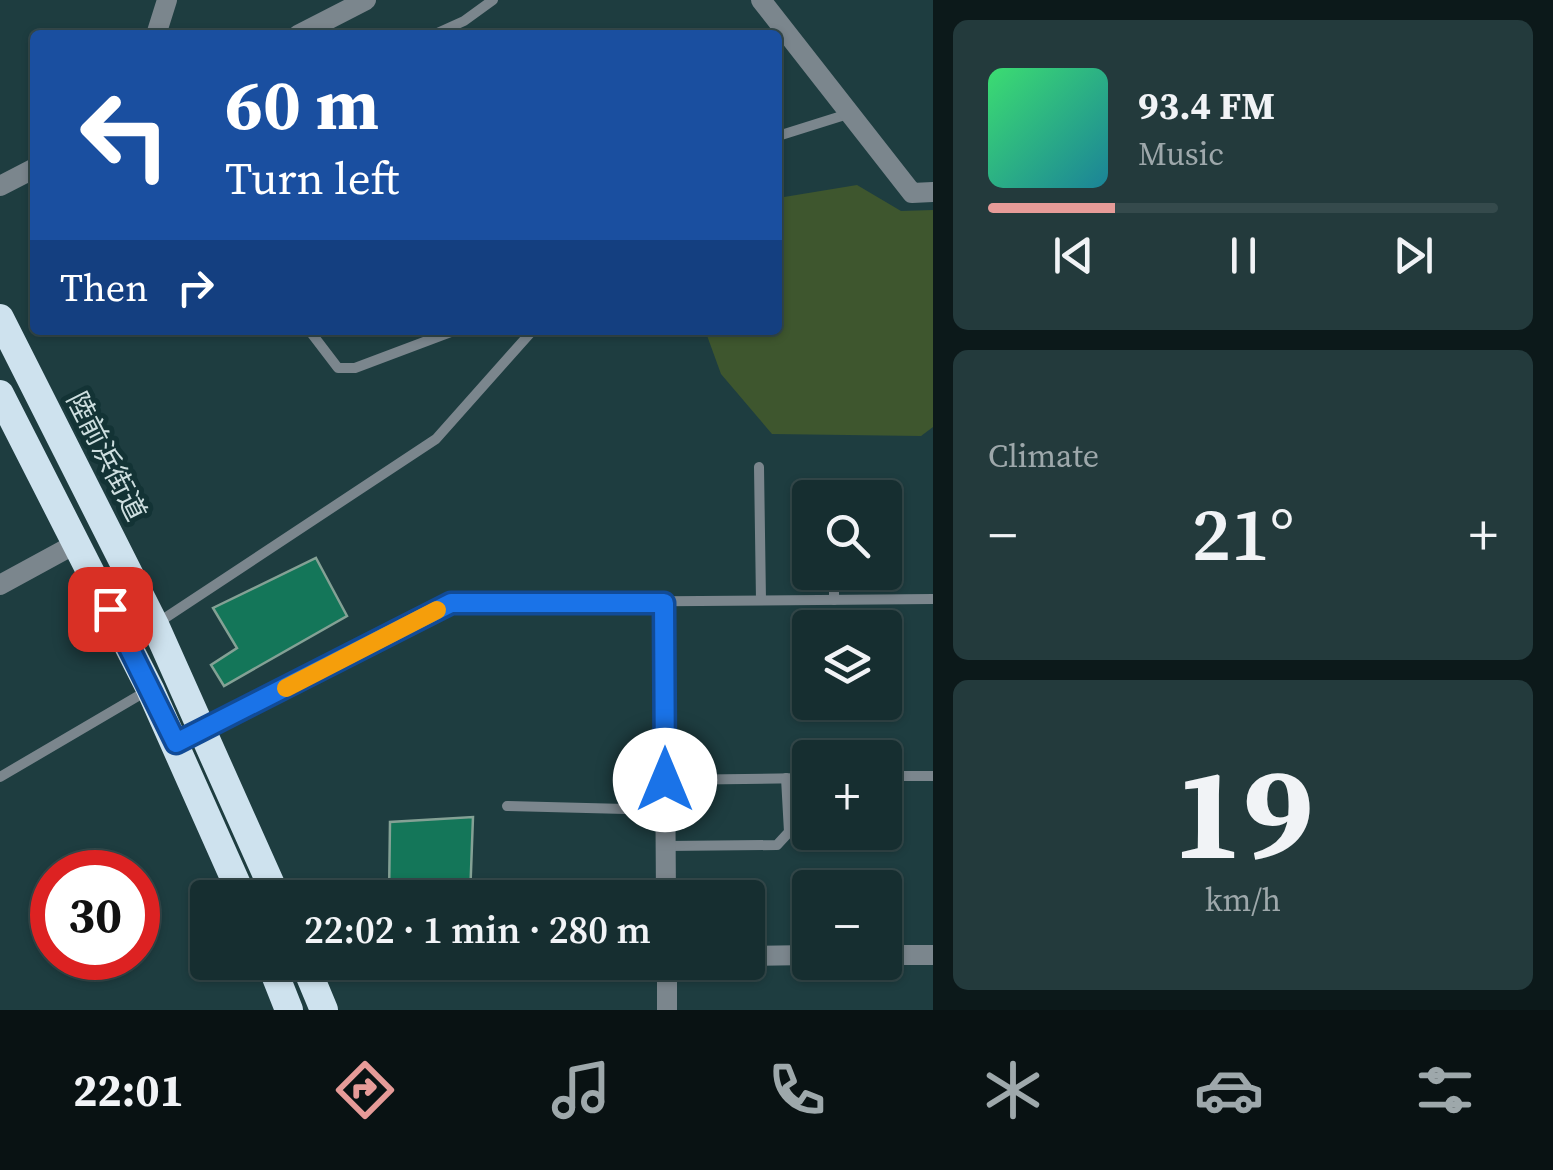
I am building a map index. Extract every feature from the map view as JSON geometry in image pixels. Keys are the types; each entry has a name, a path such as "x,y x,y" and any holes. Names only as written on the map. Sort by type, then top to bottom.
{"highway":[{"name":"陸前浜街道","path":"0,318 155,625 269,880"},
{"path":"0,394 150,689 234,880"},
{"path":"277,980 289,1010"},
{"path":"312,980 324,1010"}],"street":[{"path":"158,30 167,0"},
{"path":"308,30 366,0"},
{"path":"761,0 912,193 933,192"},
{"path":"0,186 30,171"},
{"path":"0,585 77,542"},
{"path":"664,603 666,880"},
{"path":"765,956 792,955"},
{"path":"902,955 933,955"},
{"path":"667,980 667,1010"}],"lane":[{"path":"442,30 494,0"},
{"path":"782,135 849,114"},
{"path":"313,335 338,368 355,368 443,335"},
{"path":"155,625 436,438 528,335"},
{"path":"759,466 761,600"},
{"path":"834,590 834,600"},
{"path":"176,743 451,603 933,599"},
{"path":"0,777 150,689"},
{"path":"902,776 933,776"},
{"path":"666,846 777,844 790,832 786,778"},
{"path":"665,780 792,778"},
{"path":"507,806 666,810"}],"green space":[{"path":"857,185 901,211 933,210 933,427 921,436 772,434 721,374 707,335 782,335 782,197"}],"building":[{"path":"316,558 347,616 224,686 211,665 237,648 213,608"},
{"path":"473,817 471,880 389,880 390,822"}],"slow traffic":[{"path":"286,688 437,610"}],"route":[{"path":"110,609 176,743 451,603 664,603 665,780"}]}
